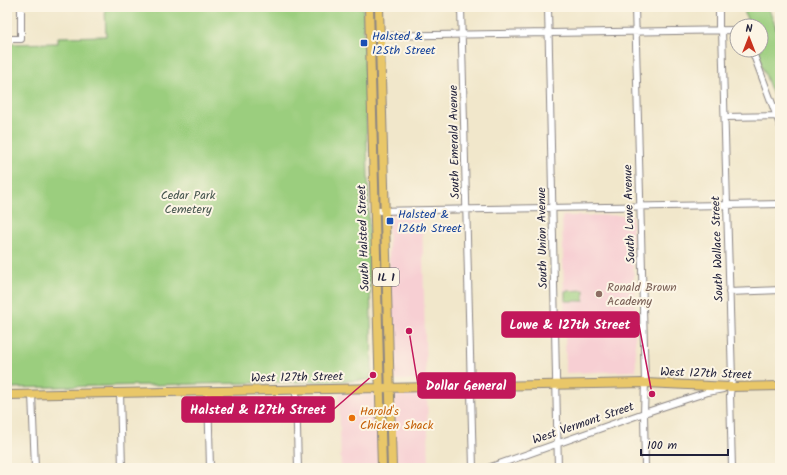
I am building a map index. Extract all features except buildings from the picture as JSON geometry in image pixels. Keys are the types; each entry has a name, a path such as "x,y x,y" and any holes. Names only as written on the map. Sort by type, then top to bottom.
{"main road":[{"name":"South Halsted Street","path":"369,7 382,468"},
{"name":"South Halsted Street","path":"379,7 392,468"},
{"name":"West 127th Street","path":"7,395 471,385 645,383 731,387 780,386"}],"street":[{"path":"7,40 21,39 21,7"},
{"name":"South Emerald Avenue","path":"461,7 473,468"},
{"name":"South Union Avenue","path":"548,7 558,468"},
{"name":"South Lowe Avenue","path":"635,7 645,383 645,468"},
{"name":"South Wallace Street","path":"718,7 721,30 725,117 732,379 732,468"},
{"path":"370,36 729,30"},
{"path":"755,58 780,125"},
{"path":"725,117 777,116"},
{"path":"374,211 780,204"},
{"path":"729,292 780,290"},
{"name":"West Vermont Street","path":"488,468 644,413 708,392 731,387"},
{"path":"296,389 298,468"},
{"path":"208,391 210,468"},
{"path":"120,392 122,468"},
{"path":"32,394 35,468"}],"shaded area":[{"path":"388,212 422,212 426,380 392,380"},
{"name":"Ronald Brown Academy","path":"632,215 636,371 566,373 562,216"},
{"path":"427,392 429,468 341,468 339,393"}],"green space":[{"name":"Cedar Park Cemetery","path":"105,7 363,7 372,369 370,379 346,381 7,388 7,44 58,43 58,37 106,36"},
{"path":"743,7 768,7 780,37 780,114 759,58 769,58 769,18 746,18"},
{"path":"584,290 584,301 565,301 565,291"}],"place":[{"name":"Halsted & 125th Street","path":"364,43"},
{"name":"Halsted & 126th Street","path":"390,221"},
{"name":"Ronald Brown Academy","path":"599,294"},
{"name":"Dollar General","path":"409,331"},
{"name":"Halsted & 127th Street","path":"373,375"},
{"name":"Lowe & 127th Street","path":"652,394"},
{"name":"Harold's Chicken Shack","path":"352,418"}]}
